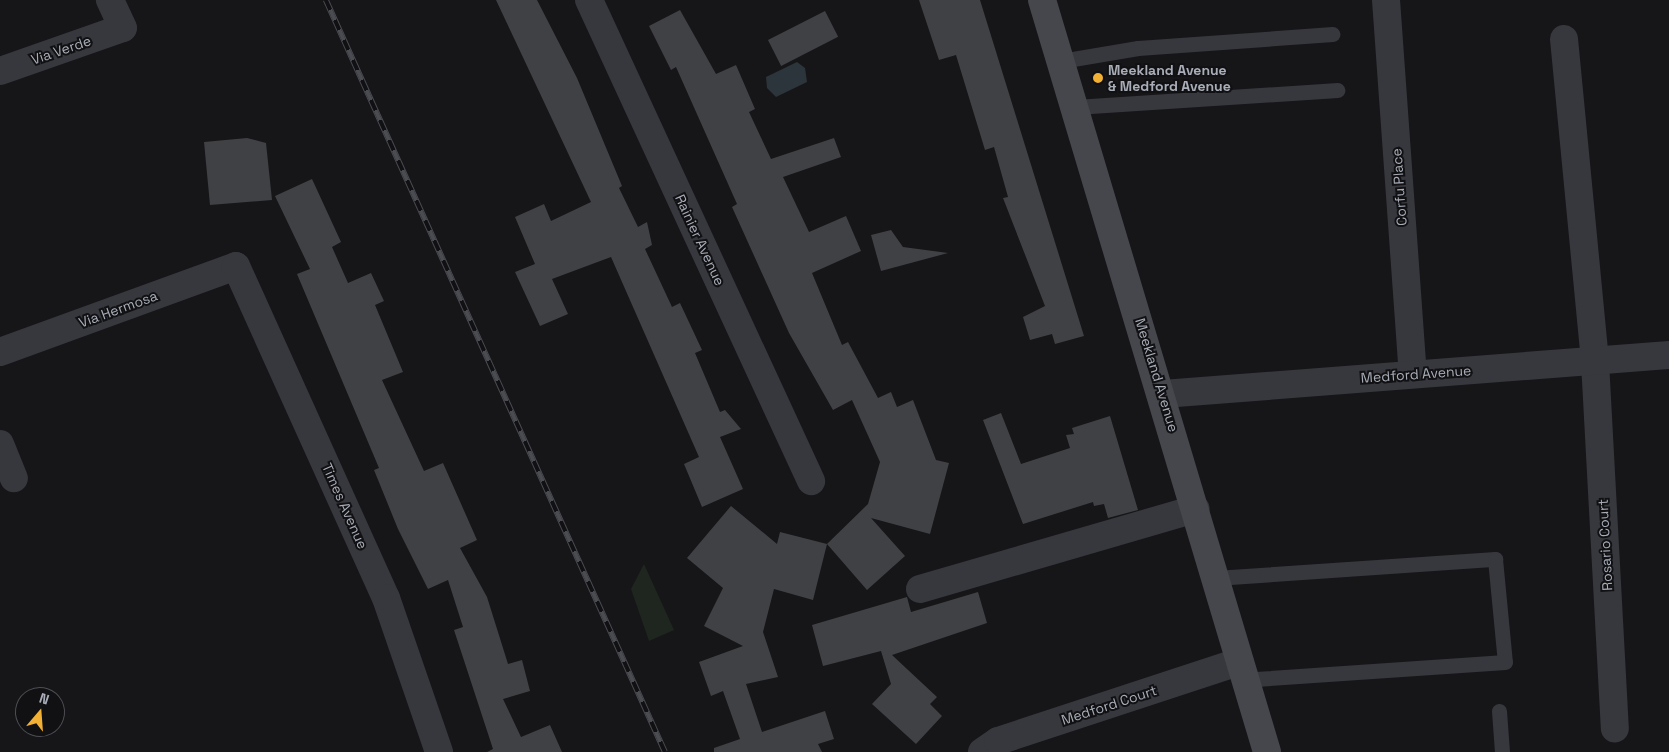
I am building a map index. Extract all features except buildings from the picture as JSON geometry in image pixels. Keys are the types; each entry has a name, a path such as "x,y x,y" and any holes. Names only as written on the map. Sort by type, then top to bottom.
{"main road":[{"name":"Meekland Avenue","path":"1042,0 1163,394 1241,671 1267,752"}],"street":[{"name":"Via Verde","path":"0,72 123,28 110,0"},
{"name":"Rainier Avenue","path":"590,0 811,481"},
{"name":"Corfu Place","path":"1386,0 1413,374"},
{"name":"Rosario Court","path":"1564,39 1595,362 1615,728"},
{"name":"Via Hermosa","path":"0,352 236,266"},
{"name":"Times Avenue","path":"236,266 386,598 439,752"},
{"name":"Medford Avenue","path":"1163,394 1669,355"},
{"path":"0,444 14,478"},
{"path":"920,589 1196,508"},
{"name":"Medford Court","path":"982,752 998,741 1241,671"}],"lane":[{"path":"1061,60 1157,46 1332,34"},
{"path":"1075,106 1337,90"},
{"path":"1215,578 1495,559 1505,662 1241,671"},
{"path":"1499,711 1502,752"}],"shaded area":[{"path":"797,62 805,68 807,82 776,97 767,88 766,77"},
{"path":"644,564 674,630 649,641 631,589"}],"railway":[{"path":"326,0 665,752"}],"place":[{"name":"Meekland Avenue & Medford Avenue","path":"1098,78"}]}
